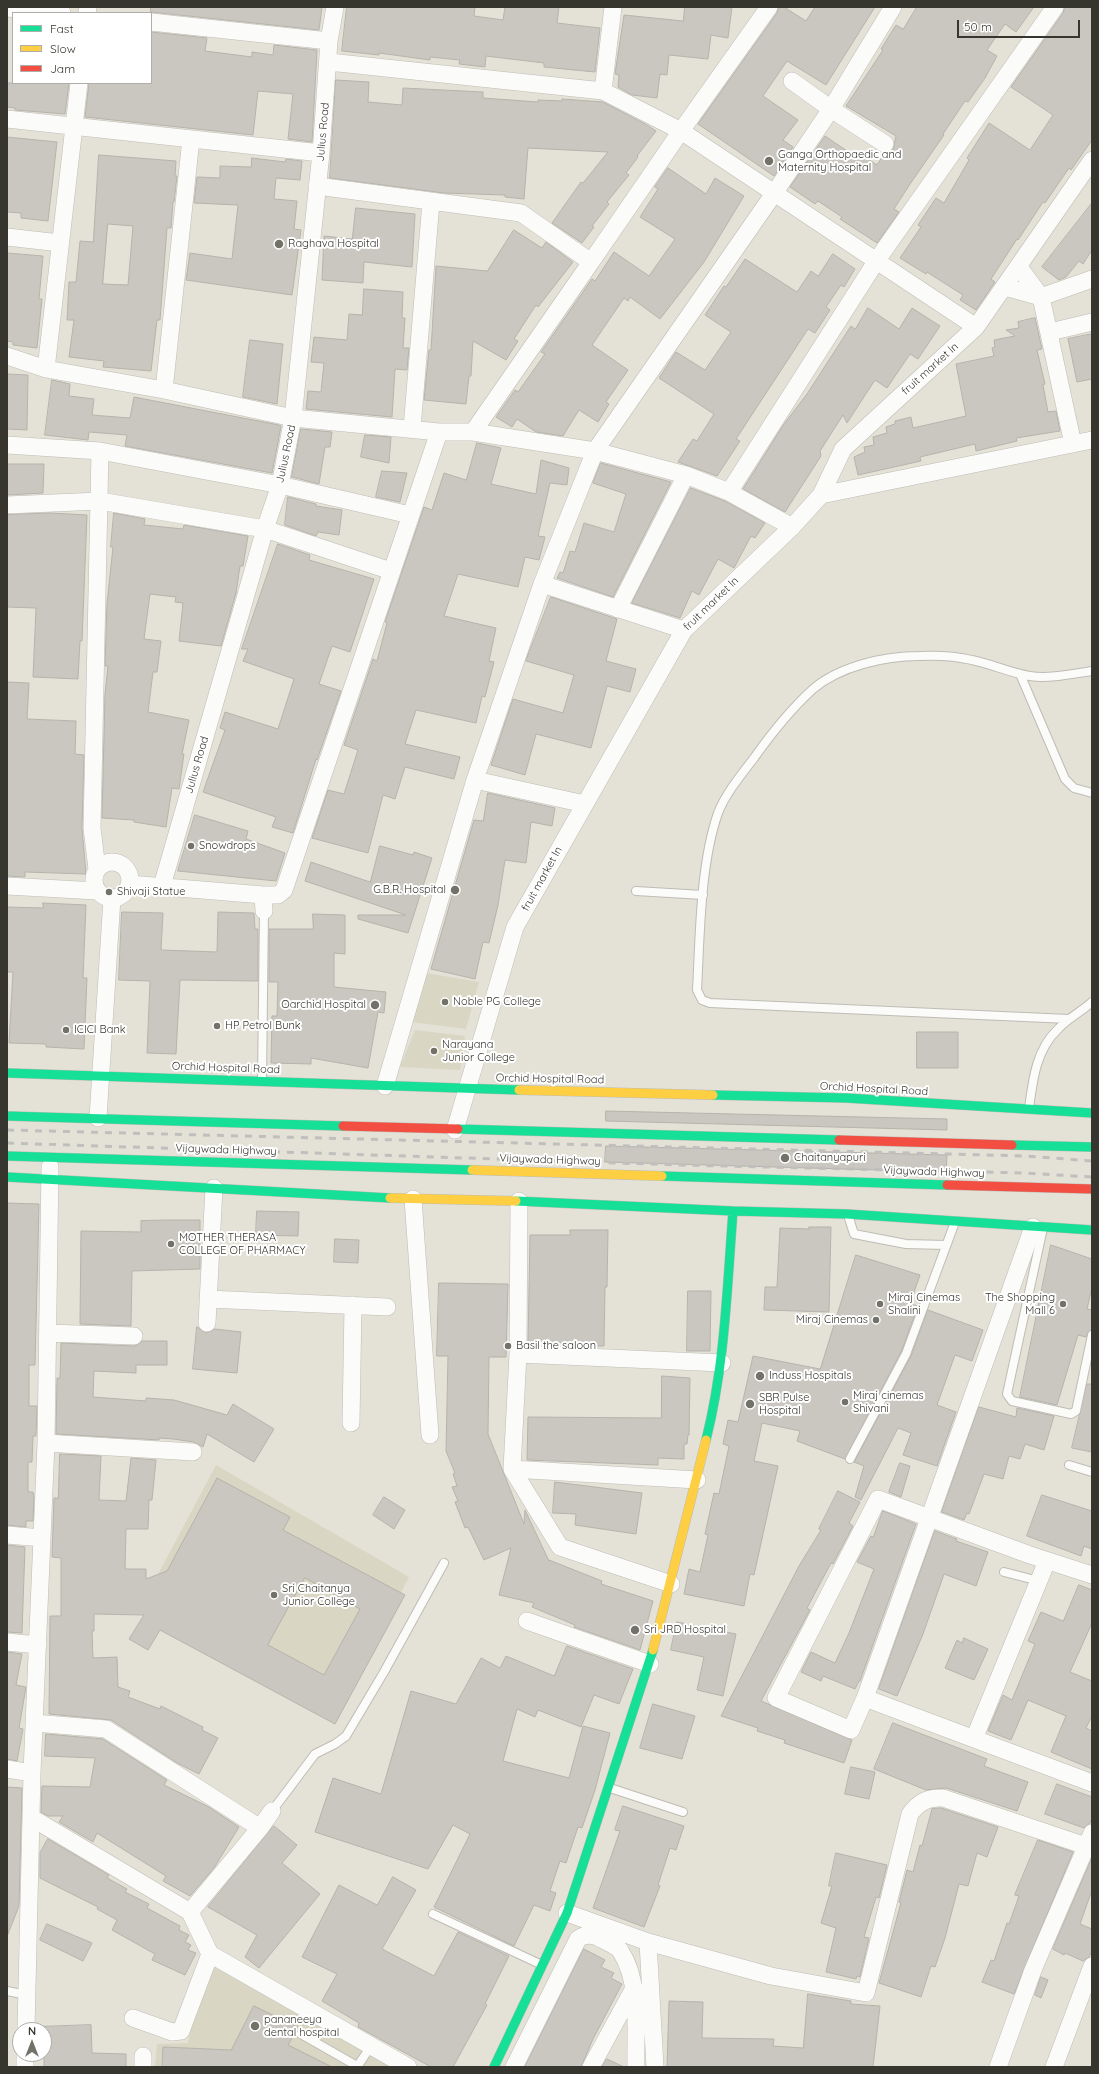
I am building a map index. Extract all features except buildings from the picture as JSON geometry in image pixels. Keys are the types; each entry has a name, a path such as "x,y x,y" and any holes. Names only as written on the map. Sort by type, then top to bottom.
{"main road":[{"name":"Orchid Hospital Road","path":"7,1073 467,1089 846,1098 1092,1113"},
{"path":"7,1116 373,1125 455,1130 1092,1147"},
{"name":"Vijaywada Highway","path":"7,1156 1092,1189"},
{"path":"7,1177 50,1178 413,1199 519,1201 733,1211 847,1214 955,1222 1039,1231 1092,1230"},
{"path":"494,2067 567,1913 650,1664 714,1410 722,1363 733,1211"}],"street":[{"name":"Julius Road","path":"162,886 265,529 280,485 293,418 321,153 329,62 329,41 335,7"},
{"path":"603,91 613,7"},
{"path":"473,432 681,131 769,7"},
{"path":"385,1086 475,780 542,584 595,450 831,109 893,7"},
{"path":"729,492 877,260 1054,7"},
{"path":"7,8 51,12"},
{"path":"152,22 329,41"},
{"path":"329,62 603,91 681,131 775,192 976,327"},
{"path":"792,81 831,109 885,144"},
{"path":"46,369 79,84"},
{"path":"7,119 321,153"},
{"path":"164,390 191,139"},
{"name":"fruit market ln","path":"455,1130 515,927 684,630 792,527 821,495 843,449 976,327 1092,160"},
{"path":"317,186 521,213 591,262"},
{"path":"412,428 431,202"},
{"path":"7,237 60,243"},
{"path":"1019,267 1041,297 1050,332 1073,444"},
{"path":"1005,287 1041,297 1092,279"},
{"path":"1050,332 1092,322"},
{"path":"7,356 46,369 164,390 293,418 412,428 440,432 473,432 595,450 686,475 729,492 792,527"},
{"path":"129,884 162,886 263,903 284,890 289,879 410,515 440,432"},
{"path":"821,495 1092,440"},
{"path":"7,445 100,451 280,485 410,515"},
{"path":"98,1118 101,1076 104,895 93,882 97,869 92,828 100,451"},
{"path":"618,609 686,475"},
{"path":"7,504 100,501 265,529 391,571"},
{"path":"542,584 684,630"},
{"path":"475,780 585,804"},
{"path":"7,886 104,895 125,893 129,884 128,872 124,866 117,863 107,862 97,869"},
{"path":"26,2022 32,1772 46,1443 50,1157"},
{"path":"207,1323 214,1188"},
{"path":"413,1199 430,1435"},
{"path":"519,1201 518,1354 512,1469 560,1547 671,1584"},
{"path":"1039,1231 929,1518 865,1698 851,1730 776,1698 878,1499 929,1518 1047,1561 1092,1575"},
{"path":"208,1299 387,1307"},
{"path":"351,1423 353,1305"},
{"path":"48,1333 134,1336"},
{"path":"518,1354 722,1363"},
{"path":"46,1443 193,1452"},
{"path":"512,1469 697,1480"},
{"path":"7,1535 42,1538"},
{"path":"974,1739 1047,1561"},
{"path":"527,1621 650,1664"},
{"path":"7,1642 38,1645"},
{"path":"865,1698 1092,1783"},
{"path":"34,1723 106,1729 260,1828"},
{"path":"7,1769 32,1772"},
{"path":"567,1913 648,1942 771,1976 866,1993 910,1814 920,1803 932,1797 943,1798 1090,1842 1033,1970 1002,2052 998,2067"},
{"path":"190,1912 272,1812"},
{"path":"32,1818 190,1912 210,1954 408,2067"},
{"path":"514,2067 541,2018 578,1939 585,1935 596,1936 621,1951 634,1988 636,2067"},
{"path":"621,1951 627,1935"},
{"path":"648,1942 655,2067"},
{"path":"133,2018 172,2032 181,2031 210,1954"},
{"path":"1054,2067 1092,1966"},
{"path":"590,2067 634,1988"},
{"path":"522,2008 541,2018"}],"lane":[{"path":"1069,1019 726,1003 702,1000 697,990 703,895 718,814 726,797 763,745 797,704 814,688 834,676 857,666 917,656 952,656 973,660 1020,674 1040,677 1092,671"},
{"path":"1020,674 1064,779 1074,788 1092,793"},
{"path":"636,891 703,895"},
{"path":"262,1081 263,903"},
{"path":"1029,1109 1035,1068 1039,1056 1048,1040 1069,1019 1092,1002"},
{"path":"847,1214 854,1234 906,1244 946,1245"},
{"path":"850,1459 906,1354 955,1222"},
{"path":"1039,1231 1007,1394 1012,1402 1071,1414 1076,1411 1092,1335"},
{"path":"1070,1465 1092,1472"},
{"path":"272,1812 314,1754 335,1744 346,1736 384,1672 444,1563"},
{"path":"1004,1572 1039,1581"},
{"path":"609,1788 683,1812"},
{"path":"433,1914 543,1966"},
{"path":"7,1991 27,1995"},
{"path":"302,2034 357,2067 371,2046"}],"shaded area":[{"name":"Noble PG College","path":"426,973 479,982 466,1029 412,1022"},
{"name":"Narayana Junior College","path":"415,1030 465,1036 460,1070 400,1067"},
{"name":"Sri Chaitanya Junior College","path":"216,1465 409,1577 335,1722 138,1612"},
{"name":"pananeeya dental hospital","path":"215,1967 349,2043 396,2067 155,2067 157,2044 188,2043 195,2009"}],"railway":[{"path":"7,1130 1026,1156 1092,1161"},
{"path":"7,1143 679,1165 1025,1173 1092,1177"}],"traffic: fast":[{"path":"7,1073 519,1090"},
{"path":"713,1095 846,1098 1092,1113"},
{"path":"7,1116 343,1126"},
{"path":"458,1129 839,1140"},
{"path":"1012,1145 1092,1147"},
{"path":"7,1156 472,1170"},
{"path":"662,1176 947,1185"},
{"path":"7,1177 390,1198"},
{"path":"516,1201 733,1211 847,1214 1092,1230"},
{"path":"706,1440 721,1355 727,1298 733,1211"},
{"path":"494,2067 567,1913 653,1650"}],"traffic: slow":[{"path":"519,1090 713,1095"},
{"path":"472,1170 662,1176"},
{"path":"390,1198 516,1201"},
{"path":"653,1650 706,1440"}],"traffic: jam":[{"path":"343,1126 458,1129"},
{"path":"839,1140 1012,1145"},
{"path":"947,1185 1092,1189"}],"place":[{"name":"Ganga Orthopaedic and Maternity Hospital","path":"769,161"},
{"name":"Raghava Hospital","path":"279,244"},
{"name":"Snowdrops","path":"191,846"},
{"name":"G.B.R. Hospital","path":"455,890"},
{"name":"Shivaji Statue","path":"109,892"},
{"name":"Noble PG College","path":"445,1002"},
{"name":"Oarchid Hospital","path":"375,1005"},
{"name":"HP Petrol Bunk","path":"217,1026"},
{"name":"ICICI Bank","path":"66,1030"},
{"name":"Narayana Junior College","path":"434,1051"},
{"name":"Chaitanyapuri","path":"785,1158"},
{"name":"MOTHER THERASA COLLEGE OF PHARMACY","path":"171,1244"},
{"name":"Miraj Cinemas Shalini","path":"880,1304"},
{"name":"The Shopping Mall 6","path":"1063,1304"},
{"name":"Miraj Cinemas","path":"876,1320"},
{"name":"Basil the saloon","path":"508,1346"},
{"name":"Induss Hospitals","path":"760,1376"},
{"name":"Miraj cinemas Shivani","path":"845,1402"},
{"name":"SBR Pulse Hospital","path":"750,1404"},
{"name":"Sri Chaitanya Junior College","path":"274,1595"},
{"name":"Sri JRD Hospital","path":"635,1630"},
{"name":"pananeeya dental hospital","path":"255,2026"}]}
